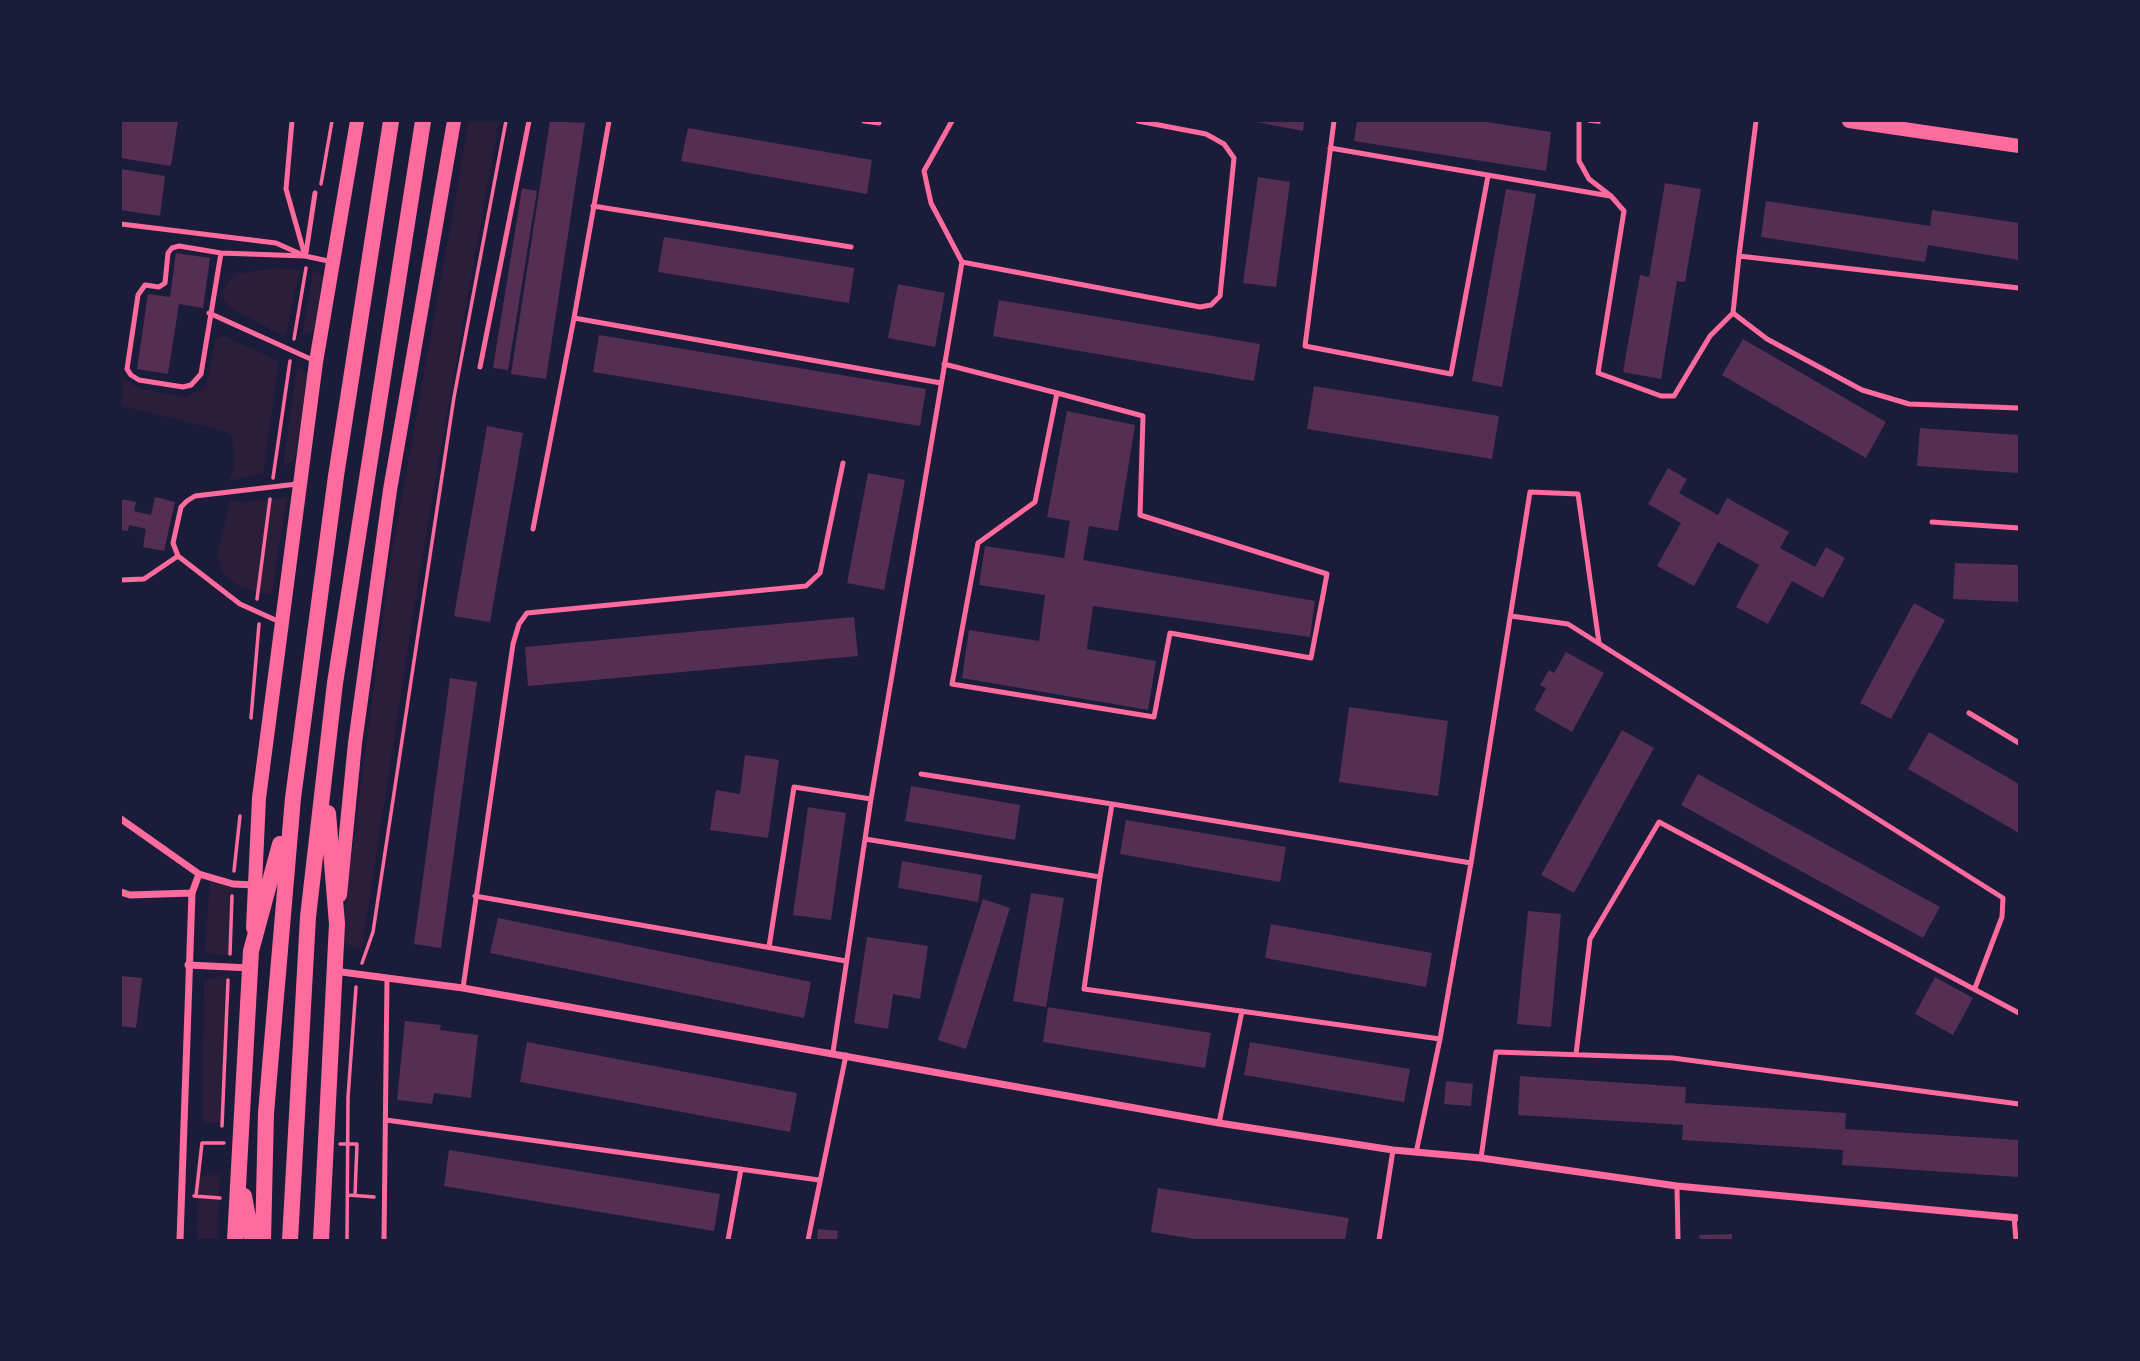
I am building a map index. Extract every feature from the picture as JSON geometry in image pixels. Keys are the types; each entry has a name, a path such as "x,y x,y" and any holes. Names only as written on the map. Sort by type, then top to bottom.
{"main road":[{"path":"235,1240 259,798 316,362 357,121"},
{"path":"262,1240 266,1113 293,798 335,476 391,121"},
{"path":"290,1240 308,917 337,670 422,121"},
{"path":"321,1240 337,924 355,743 390,490 454,121"},
{"path":"1849,121 2019,146"},
{"path":"326,779 337,924"},
{"path":"251,951 293,798"},
{"path":"239,1166 252,1240"},
{"path":"313,1240 321,1214"}],"street":[{"path":"121,819 199,874 233,884 256,886"},
{"path":"180,1240 191,892 199,874"},
{"path":"121,892 130,895 191,892"},
{"path":"188,965 250,968"},
{"path":"334,971 463,988 846,1054 1219,1123 1393,1150 1481,1158 1676,1186 2017,1217"}],"lane":[{"path":"292,121 286,189 306,256"},
{"path":"480,367 529,121"},
{"path":"534,529 609,121"},
{"path":"864,121 879,123"},
{"path":"833,1052 871,799 962,262 931,202 924,171 952,121"},
{"path":"962,262 1200,307 1212,306 1220,296 1234,158 1224,144 1206,134 1138,121"},
{"path":"1334,121 1305,346 1451,374 1488,176"},
{"path":"1579,121 1579,161 1589,179 1611,196 1624,211 1598,373 1661,396 1674,396 1710,336 1733,313 1756,121"},
{"path":"1330,148 1611,196"},
{"path":"306,256 315,193"},
{"path":"593,206 851,247"},
{"path":"121,224 276,243 306,256"},
{"path":"221,253 201,374 191,385 183,387 139,380 131,375 127,369 141,288 145,285 159,287 165,283 172,248 179,246 221,253 306,256 333,262"},
{"path":"1739,256 2019,288"},
{"path":"209,313 316,362"},
{"path":"1733,313 1767,339 1862,390 1909,404 2019,408"},
{"path":"574,318 941,383"},
{"path":"944,365 1058,393 1143,416 1140,515 1327,574 1311,658 1170,633 1154,717 952,684 978,543 1035,502 1058,393"},
{"path":"463,988 513,644 519,624 527,613 806,586 820,573 843,463"},
{"path":"282,623 240,604 178,556 173,543 181,507 195,496 271,489 300,483"},
{"path":"1416,1153 1440,1039 1471,863 1530,492 1578,494 1599,643"},
{"path":"1932,522 2019,528"},
{"path":"121,580 144,579 178,556"},
{"path":"1511,616 1568,624 2003,898 2002,917 1975,988"},
{"path":"1969,713 2019,743"},
{"path":"921,774 1471,863"},
{"path":"769,947 794,787 871,799"},
{"path":"1112,804 1084,989 1440,1039"},
{"path":"1576,1054 1591,939 1659,822 2019,1013"},
{"path":"865,839 1100,877"},
{"path":"475,896 846,961"},
{"path":"384,1240 387,978"},
{"path":"1219,1123 1242,1011"},
{"path":"1481,1158 1496,1052 1673,1058 2019,1104"},
{"path":"808,1240 846,1054"},
{"path":"386,1121 819,1180"},
{"path":"1379,1240 1393,1150"},
{"path":"728,1240 741,1168"},
{"path":"1676,1186 1678,1240"},
{"path":"2016,1240 2017,1217"}],"path":[{"path":"347,1240 348,1097 357,975 373,932 454,397 506,121"},
{"path":"1589,121 1598,122"},
{"path":"197,1192 202,1143"},
{"path":"355,1195 357,1144"},
{"path":"348,1195 385,1197"},
{"path":"182,1196 220,1198"}],"shaded area":[{"path":"469,121 499,121 422,557 362,949 340,943 390,563"},
{"path":"277,268 300,270 285,337 229,307 224,300 223,289 235,274"},
{"path":"313,270 322,276 314,331 302,335"},
{"path":"224,336 279,361 263,474 229,481 234,466 232,436 224,431 121,406 121,378 141,389 185,397 206,387 215,340"},
{"path":"297,366 307,374 295,459 283,466"},
{"path":"287,497 272,594 258,593 237,585 222,572 217,556 230,500 244,502"},
{"path":"210,878 233,884 229,956 205,953"},
{"path":"228,975 223,1122 202,1123 204,980"},
{"path":"220,1174 217,1240 197,1240 199,1177"}],"building":[{"path":"121,121 178,121 171,166 121,158"},
{"path":"550,121 585,123 546,379 511,374"},
{"path":"1251,121 1304,121 1303,131"},
{"path":"1357,121 1480,121 1551,132 1546,171 1354,141"},
{"path":"688,128 872,160 867,194 681,161"},
{"path":"121,169 165,176 160,216 121,210"},
{"path":"1258,177 1290,182 1276,287 1243,283"},
{"path":"1665,183 1701,189 1685,282 1677,281 1661,379 1623,372 1640,275 1649,277"},
{"path":"522,188 537,191 508,370 493,368"},
{"path":"1506,189 1536,194 1502,387 1472,381"},
{"path":"1766,201 1930,226 1932,210 2019,223 2019,260 1928,245 1925,262 1761,237"},
{"path":"664,237 854,268 849,303 658,272"},
{"path":"176,253 210,258 203,308 179,304 168,374 137,369 148,294 170,297"},
{"path":"898,284 945,293 935,347 888,338"},
{"path":"999,300 1260,344 1254,381 993,336"},
{"path":"599,335 926,389 920,426 593,372"},
{"path":"1743,339 1886,422 1866,458 1722,375"},
{"path":"1314,386 1499,416 1492,459 1307,429"},
{"path":"1067,411 1135,425 1118,531 1089,526 1083,560 1315,601 1310,637 1093,606 1087,649 1156,661 1148,710 962,678 969,630 1039,641 1045,595 979,585 985,546 1064,558 1070,521 1047,517"},
{"path":"487,426 523,433 490,622 454,616"},
{"path":"1920,428 2019,435 2019,473 1917,466"},
{"path":"1668,468 1687,479 1679,493 1718,515 1727,498 1789,532 1780,548 1815,567 1826,547 1845,558 1823,598 1792,581 1768,624 1736,607 1759,565 1718,542 1694,586 1657,566 1681,523 1648,504"},
{"path":"868,473 905,480 884,590 847,583"},
{"path":"155,497 175,502 164,551 143,547 146,529 129,525 128,531 121,530 121,499 136,502 134,511 151,515"},
{"path":"1955,563 2019,565 2019,602 1953,599"},
{"path":"1914,603 1945,620 1891,719 1860,703"},
{"path":"854,617 858,656 528,686 525,647"},
{"path":"1566,652 1604,673 1572,732 1534,710 1546,688 1540,685 1549,670 1554,673"},
{"path":"450,678 477,682 441,948 414,944"},
{"path":"1349,707 1448,721 1438,796 1339,782"},
{"path":"1622,730 1654,748 1574,893 1541,875"},
{"path":"1929,732 2019,784 2019,833 1908,769"},
{"path":"745,755 779,760 768,838 710,830 716,790 740,794"},
{"path":"1698,774 1940,907 1923,938 1681,805"},
{"path":"911,786 1020,805 1015,840 905,821"},
{"path":"808,807 846,813 831,920 793,915"},
{"path":"1126,820 1286,847 1280,882 1120,854"},
{"path":"902,861 982,875 978,902 898,888"},
{"path":"1031,893 1064,898 1046,1007 1013,1001"},
{"path":"983,899 1010,908 966,1049 938,1040"},
{"path":"1528,911 1561,914 1551,1027 1517,1024"},
{"path":"498,918 811,982 804,1018 490,953"},
{"path":"1271,924 1432,953 1426,987 1265,958"},
{"path":"867,937 928,946 920,999 893,994 888,1029 854,1023"},
{"path":"121,976 142,978 136,1028 121,1026"},
{"path":"1935,977 1973,998 1953,1035 1915,1014"},
{"path":"1048,1007 1211,1033 1205,1068 1043,1042"},
{"path":"405,1021 441,1025 440,1030 478,1035 471,1098 434,1093 432,1104 397,1100"},
{"path":"527,1042 797,1093 790,1132 520,1082"},
{"path":"1250,1042 1410,1069 1404,1102 1244,1075"},
{"path":"1520,1076 1686,1087 1685,1103 1846,1113 1845,1129 2019,1140 2019,1177 1842,1165 1843,1150 1682,1140 1683,1125 1518,1115"},
{"path":"1446,1081 1473,1084 1471,1106 1444,1104"},
{"path":"449,1150 720,1194 714,1231 444,1186"},
{"path":"1158,1188 1349,1218 1345,1240 1201,1240 1151,1232"},
{"path":"818,1229 838,1231 837,1240 817,1240"},
{"path":"1732,1234 1732,1240 1700,1240 1699,1235"}]}
